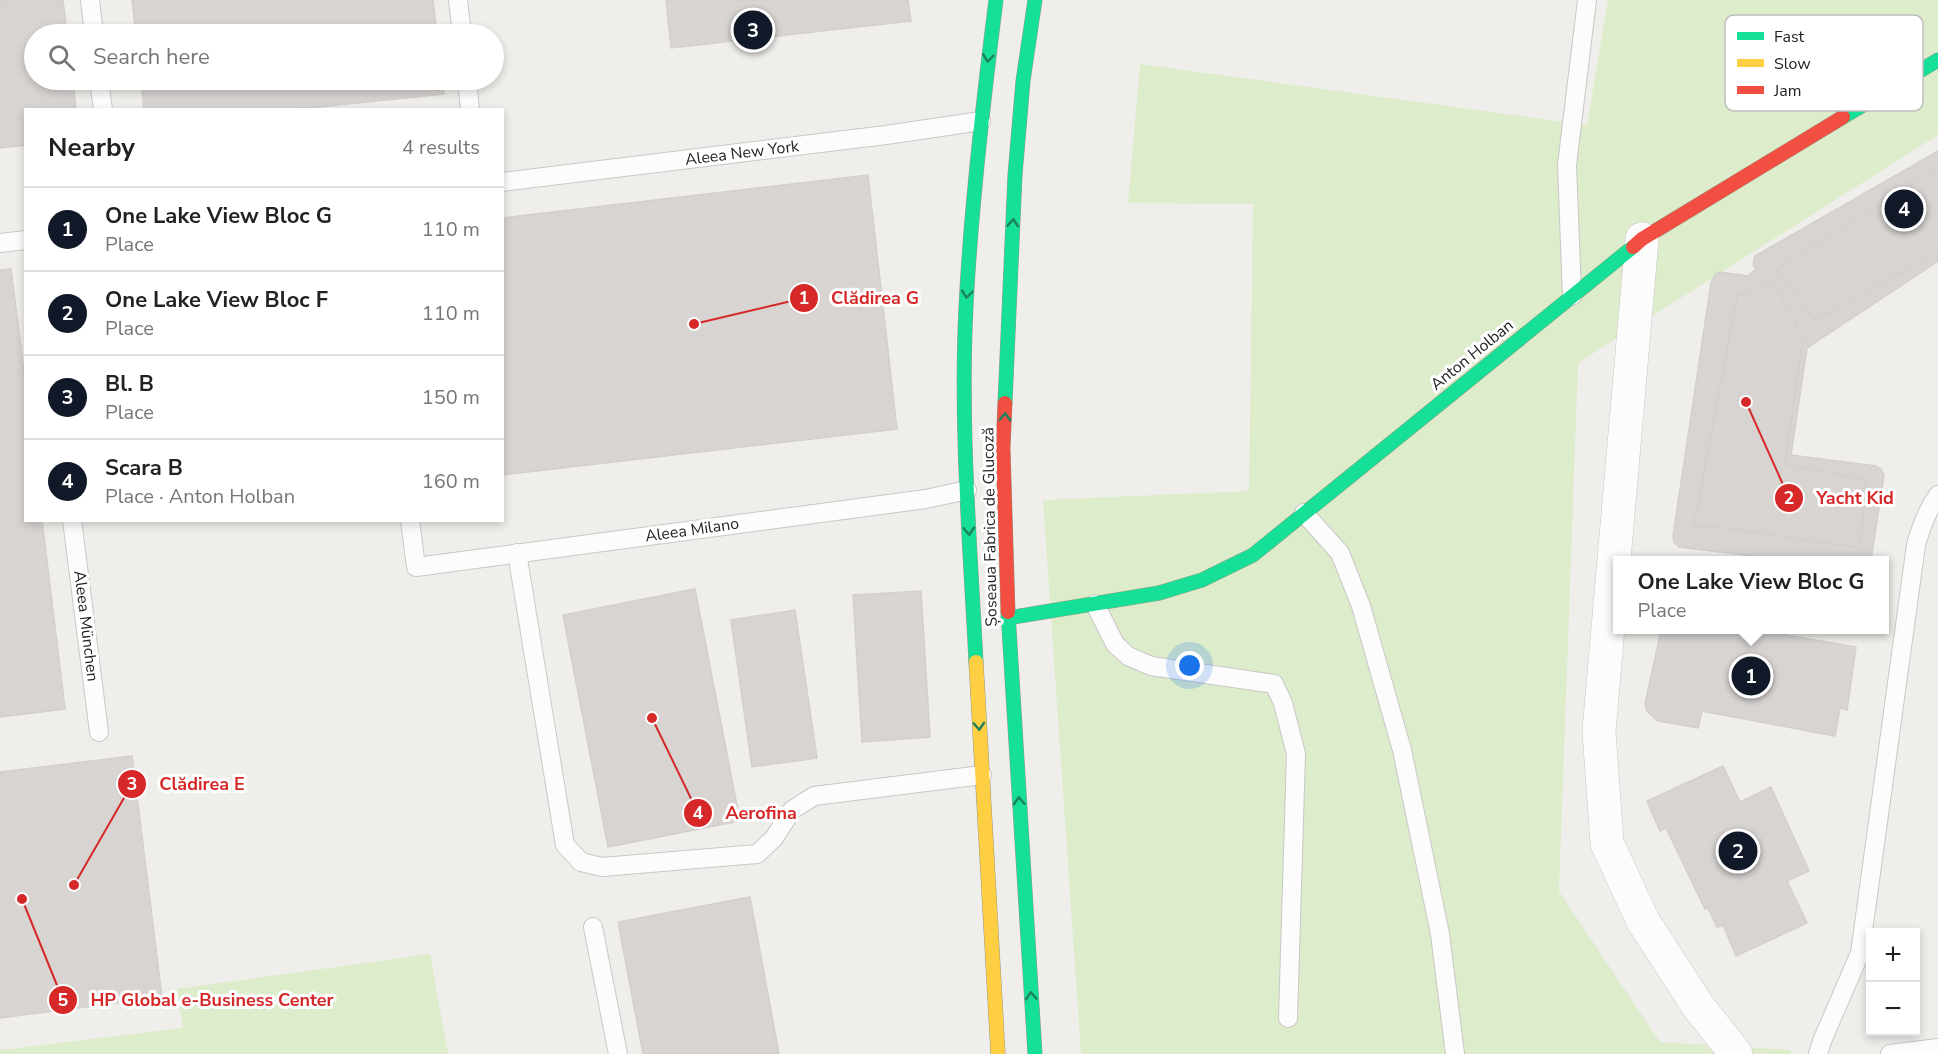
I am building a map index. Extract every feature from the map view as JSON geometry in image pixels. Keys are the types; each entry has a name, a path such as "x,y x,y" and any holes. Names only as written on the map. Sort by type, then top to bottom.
{"main road":[{"name":"Șoseaua Fabrica de Glucoză","path":"996,0 981,121 966,308 964,390 967,490 998,1054"},
{"name":"Șoseaua Fabrica de Glucoză","path":"1035,0 1023,81 1015,175 1003,448 1008,618 1035,1054"},
{"name":"Anton Holban","path":"1923,69 1938,60"},
{"name":"Anton Holban","path":"1008,618 1159,593 1202,580 1253,555 1642,239 1854,111"}],"street":[{"path":"1614,556 1642,239"},
{"path":"1613,570 1599,730 1607,843 1643,921 1698,1006 1736,1054"}],"lane":[{"path":"90,0 93,24"},
{"path":"458,0 461,24"},
{"path":"1572,296 1567,165 1587,0"},
{"path":"100,90 103,108"},
{"path":"468,90 471,108"},
{"name":"Aleea New York","path":"504,182 932,130 981,121"},
{"path":"0,243 24,240"},
{"name":"Aleea Milano","path":"410,522 416,567 926,499 967,490"},
{"path":"1818,1054 1860,952 1916,544 1931,504 1938,495"},
{"path":"1304,513 1340,552 1361,606 1402,750 1440,934 1455,1054"},
{"name":"Aleea München","path":"72,522 99,732"},
{"path":"517,553 565,845 581,862 602,867 757,854 774,838 792,810 814,796 982,775"},
{"path":"1095,604 1115,644 1128,656 1151,666 1274,684 1283,702 1296,754 1288,1018"},
{"path":"593,927 618,1054"},
{"path":"1890,1054 1938,1048"}],"green space":[{"path":"1608,0 1938,0 1938,135 1578,363 1559,891 1660,1042 1791,1050 1791,1054 1081,1054 1043,500 1249,491 1253,204 1128,203 1140,64 1587,125"},
{"path":"430,954 448,1054 0,1054 0,1050 183,1028 177,989"}],"building":[{"path":"0,0 63,0 66,24 24,24 24,90 74,90 76,108 24,108 24,145 0,148"},
{"path":"132,0 433,0 436,24 135,24"},
{"path":"666,0 908,0 911,21 671,48"},
{"path":"142,90 443,90 444,94 308,108 144,108"},
{"path":"1938,151 1938,261 1807,348 1791,455 1876,466 1881,469 1884,475 1872,556 1752,556 1679,547 1674,542 1673,536 1711,283 1715,274 1721,272 1748,276 1756,269 1753,265 1755,256"},
{"path":"1938,167 1938,252 1815,321 1776,269"},
{"path":"868,175 897,429 504,475 504,218"},
{"path":"11,269 24,372 24,522 42,522 65,709 0,717 0,270"},
{"path":"1772,280 1803,337 1785,464 1866,480 1860,548 1712,526 1694,526 1737,296"},
{"path":"695,589 740,821 608,847 563,615"},
{"path":"921,591 930,737 862,742 853,595"},
{"path":"795,610 817,758 752,767 731,620"},
{"path":"1660,634 1780,634 1856,647 1847,710 1840,708 1835,736 1702,711 1698,728 1658,721 1647,711 1645,704"},
{"path":"132,756 162,997 0,1018 0,772"},
{"path":"1723,766 1740,802 1771,787 1809,871 1787,881 1807,923 1736,956 1723,925 1717,927 1708,908 1705,909 1666,828 1660,831 1647,801"},
{"path":"750,897 779,1054 643,1054 618,922"}],"traffic: fast":[{"path":"976,662 966,484 964,351 974,192 996,0"},
{"path":"1005,403 1015,175 1023,81 1035,0"},
{"path":"1923,69 1938,60"},
{"path":"1843,117 1853,111"},
{"path":"1008,618 1159,593 1202,580 1253,555 1633,247"},
{"path":"1008,612 1035,1054"}],"traffic: slow":[{"path":"976,662 998,1054"}],"traffic: jam":[{"path":"1633,247 1642,239 1843,117"},
{"path":"1005,403 1003,448 1008,612"}],"place":[{"name":"Bl. B","path":"753,30"},
{"name":"Scara B","path":"1904,209"},
{"name":"Clădirea G","path":"694,324"},
{"name":"Yacht Kid","path":"1746,402"},
{"name":"One Lake View Bloc G","path":"1751,676"},
{"name":"Aerofina","path":"652,718"},
{"name":"One Lake View Bloc F","path":"1738,851"},
{"name":"Clădirea E","path":"74,885"},
{"name":"HP Global e-Business Center","path":"22,899"}]}
